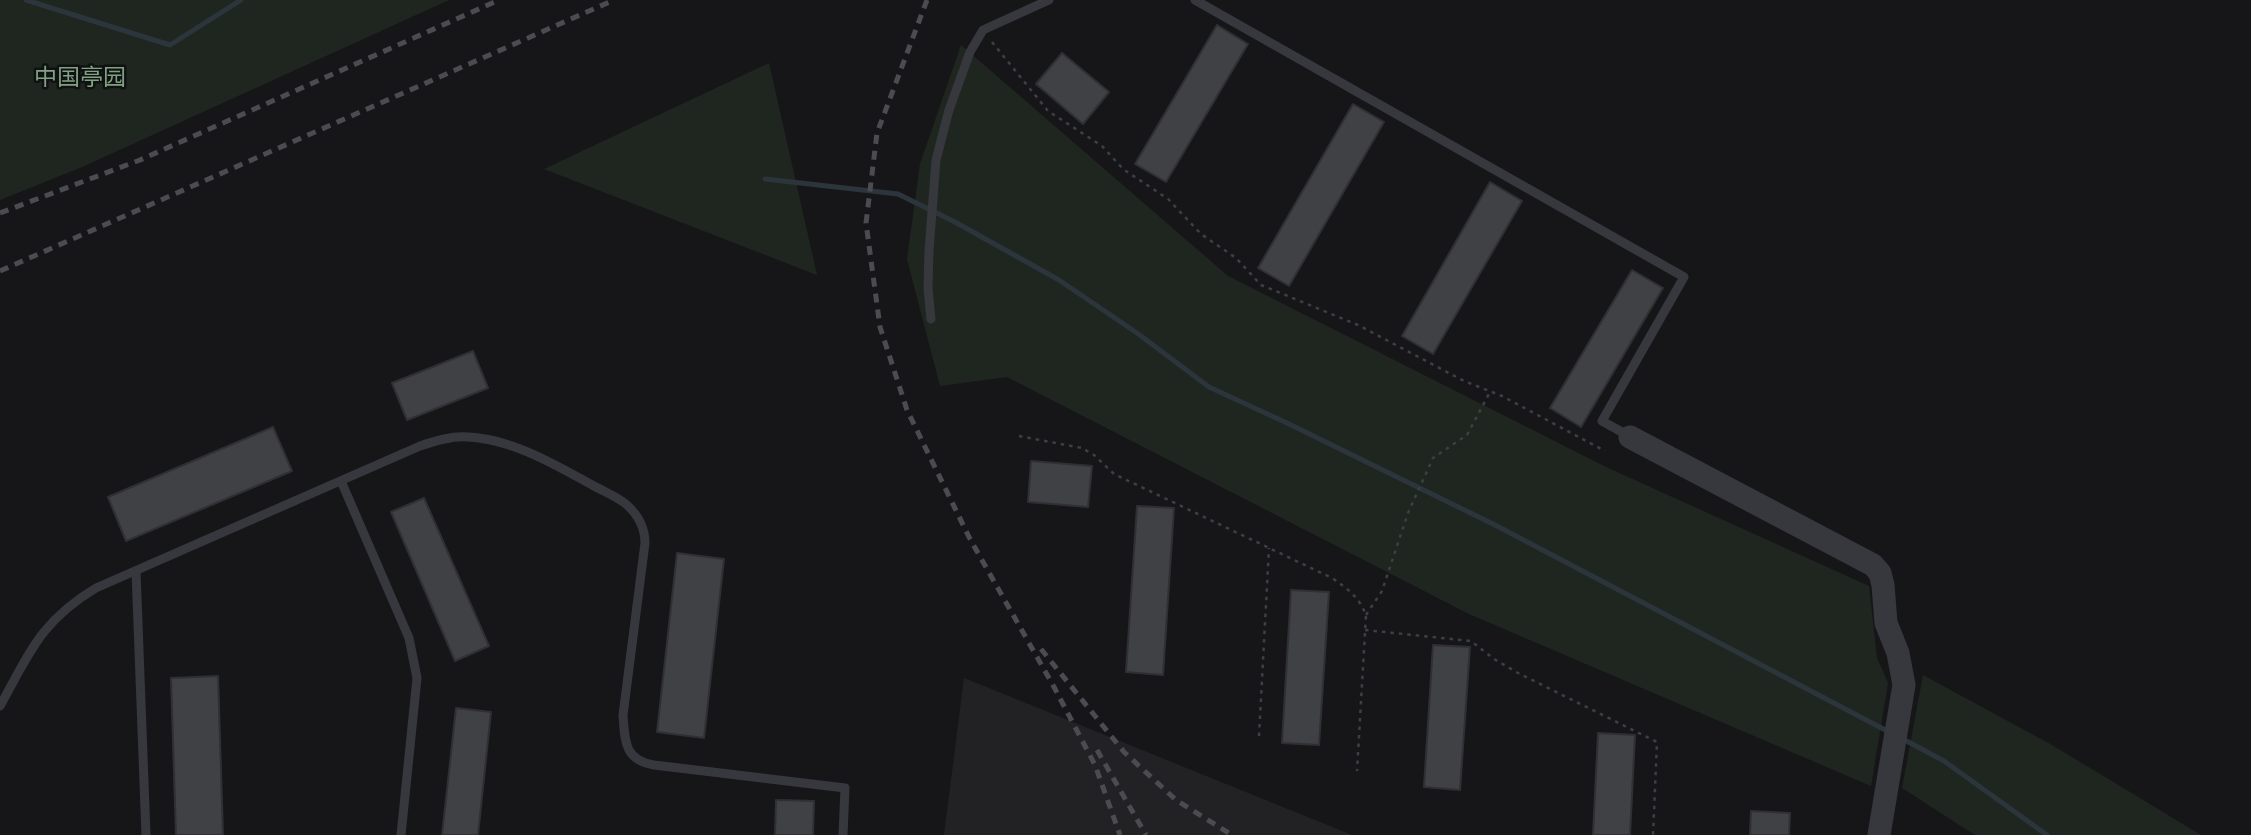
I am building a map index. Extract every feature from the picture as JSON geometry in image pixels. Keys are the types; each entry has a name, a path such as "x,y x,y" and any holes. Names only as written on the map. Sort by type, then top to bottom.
{"street":[{"path":"1630,437 1873,565 1880,573 1886,623 1898,653 1904,685 1879,835"}],"lane":[{"path":"931,319 929,251 939,149 949,110 970,52 983,30 1049,0"},
{"path":"1195,0 1684,277 1602,421 1630,437"},
{"path":"0,706 38,639 75,600 136,570 420,446 439,440 466,437 500,444 534,456 618,499 636,515 645,534 623,715 628,750 642,763 845,788 843,835"},
{"path":"341,481 406,630 416,665 401,835"},
{"path":"136,570 146,835"}],"path":[{"path":"983,30 1048,111 1102,146 1123,169 1168,199 1201,233 1236,258 1261,285 1358,325 1464,381 1555,422 1605,450"},
{"path":"1366,615 1382,591 1408,513 1433,458 1467,435 1490,391"},
{"path":"1019,436 1082,448 1094,455 1114,474 1332,578 1349,589 1361,602 1366,615 1357,771"},
{"path":"1259,736 1269,548"},
{"path":"1365,629 1471,641 1518,673 1657,742 1653,835"}],"shaded area":[{"path":"964,678 1352,835 944,835"}],"green space":[{"name":"中国亭园","path":"0,0 449,0 82,167 0,200"},
{"path":"961,45 1228,276 1606,467 1869,586 1877,658 1888,683 1871,786 1469,614 1007,377 940,386 907,259 920,164"},
{"path":"769,63 817,275 544,169"},
{"path":"1923,675 2052,745 2201,835 1975,835 1902,788"}],"building":[{"path":"1217,25 1248,44 1166,182 1135,164"},
{"path":"1062,53 1109,92 1083,124 1036,84"},
{"path":"1353,104 1384,122 1289,286 1258,268"},
{"path":"1490,182 1522,201 1433,354 1402,336"},
{"path":"1632,270 1663,288 1581,427 1550,408"},
{"path":"473,351 488,388 407,420 392,383"},
{"path":"273,427 292,471 126,541 108,497"},
{"path":"1031,461 1092,466 1088,507 1028,502"},
{"path":"424,498 489,646 455,661 391,512"},
{"path":"1137,506 1174,508 1163,675 1126,672"},
{"path":"677,553 724,559 704,738 657,732"},
{"path":"1291,590 1329,592 1319,745 1282,743"},
{"path":"1433,645 1470,647 1460,790 1424,787"},
{"path":"218,676 223,835 176,835 171,678"},
{"path":"456,708 491,712 478,835 442,835"},
{"path":"1598,733 1635,735 1630,835 1593,835"},
{"path":"776,800 814,801 813,835 775,835"},
{"path":"1751,811 1790,813 1789,835 1750,835"}],"waterway":[{"path":"26,0 170,45 241,0"},
{"path":"765,179 898,194 955,222 1059,280 1137,333 1209,387 1495,525 1889,732"},
{"path":"1901,738 1944,761 2047,835"}],"railway":[{"path":"0,213 140,160 499,0"},
{"path":"0,271 614,0"},
{"path":"927,0 877,133 866,223 880,327 907,410 970,539 1095,765 1120,835"},
{"path":"1041,649 1124,752 1176,800 1232,835"},
{"path":"1097,750 1146,835"}]}
